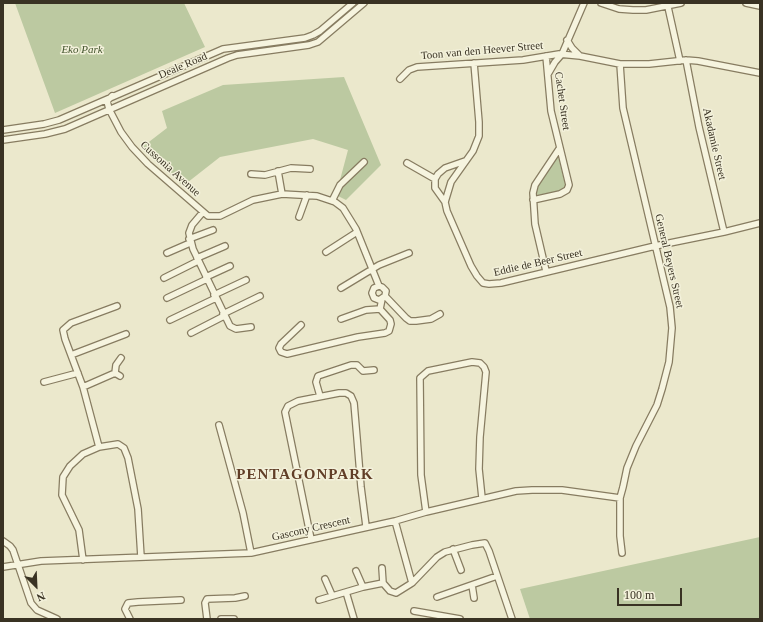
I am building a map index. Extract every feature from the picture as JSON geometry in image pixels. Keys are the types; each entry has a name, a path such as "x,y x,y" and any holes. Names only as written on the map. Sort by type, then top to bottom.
{"street":[{"name":"Deale Road","path":"3,130 53,122 180,66 223,49 305,38 320,31 353,3"},
{"name":"Deale Road","path":"3,140 56,132 237,55 309,45 318,42 364,3"},
{"path":"548,74 562,54 584,3"},
{"path":"601,3 618,9 646,10 668,7 681,3"},
{"path":"746,3 760,6"},
{"name":"Akadamie Street","path":"668,7 683,61 724,232"},
{"path":"567,40 580,56"},
{"name":"Toon van den Heever Street","path":"400,79 409,70 417,67 523,60 562,54 620,64 698,61 760,73"},
{"name":"Cachet Street","path":"533,200 560,194 565,192 568,188 568,178 551,112 546,56"},
{"path":"445,202 451,182 466,161 476,143 480,131 474,63"},
{"name":"General Beyers Street","path":"620,64 623,108 670,307 672,328 667,374 657,406 630,460 620,498 620,536 622,553"},
{"path":"180,66 185,76"},
{"path":"109,109 107,101 112,96"},
{"path":"92,105 109,109"},
{"name":"Cussonia Avenue","path":"109,109 126,141 137,154 203,212 212,217 220,216 253,200 282,194"},
{"path":"546,271 535,224 533,193 535,185 560,149"},
{"path":"445,202 435,188 435,179 445,168 466,161"},
{"path":"332,201 340,185 364,162"},
{"path":"407,163 435,179"},
{"path":"251,174 265,175 291,168 310,169"},
{"path":"278,171 282,194 307,195 332,201 343,208 349,216 379,286 384,288 386,294 380,309"},
{"path":"299,217 307,195"},
{"name":"Eddie de Beer Street","path":"445,202 447,211 477,276 483,283 489,284 501,283 655,246 724,232 760,222"},
{"path":"203,212 190,229 190,241 206,278 230,326 232,328 251,326"},
{"path":"167,254 213,230"},
{"path":"326,252 357,232"},
{"path":"164,278 225,246"},
{"path":"341,288 379,265 409,253"},
{"path":"167,298 230,266"},
{"path":"170,320 246,280"},
{"path":"379,286 374,288 372,296 376,300 384,298"},
{"path":"191,333 260,296"},
{"path":"384,298 410,321 431,319 440,314"},
{"path":"99,447 83,387 63,333 65,327 71,323 117,306"},
{"path":"341,319 366,310 380,309"},
{"path":"301,325 282,344 280,352 287,354 358,337 385,334 389,331 391,324 390,320 380,309"},
{"path":"71,355 126,334"},
{"path":"83,387 117,375 116,365 121,358"},
{"path":"426,512 421,475 420,378 428,371 472,362 480,363 486,372 480,437 479,469 482,498"},
{"path":"320,396 316,382 318,376 351,365 357,365 363,371 374,370"},
{"path":"44,382 78,373"},
{"path":"311,539 285,412 288,406 292,404 320,396 346,393 352,398 366,526"},
{"path":"219,425 243,513 251,553"},
{"path":"83,560 79,530 62,495 63,477 70,466 83,454 99,447 118,444 124,448 126,452 138,509 141,557"},
{"name":"Gascony Crescent","path":"3,567 41,562 251,553 366,526 395,521 482,498 516,491 546,489 620,498"},
{"path":"395,521 412,583"},
{"path":"3,541 13,550 28,595 34,607 47,616 57,619"},
{"path":"382,568 383,583 390,591 396,593 412,583 440,554 454,549 485,543 512,619"},
{"path":"454,549 461,570"},
{"path":"356,571 363,587"},
{"path":"437,597 497,576"},
{"path":"325,579 332,595"},
{"path":"319,600 332,595 383,583"},
{"path":"472,585 474,598"},
{"path":"346,592 354,619"},
{"path":"207,619 206,599 235,598 245,596"},
{"path":"130,619 125,609 128,603 181,600"},
{"path":"414,611 460,619"},
{"path":"221,619 234,619"}],"green space":[{"name":"Eko Park","path":"15,3 184,3 205,47 55,113"},
{"path":"344,77 381,165 346,200 336,195 348,150 313,139 220,157 183,186 141,148 167,128 162,111 223,85"},
{"path":"555,156 558,157 566,188 562,191 538,195 536,194 536,190"},
{"path":"760,537 760,619 530,619 520,589"}],"district":[{"name":"PENTAGONPARK","path":"305,475"}]}
